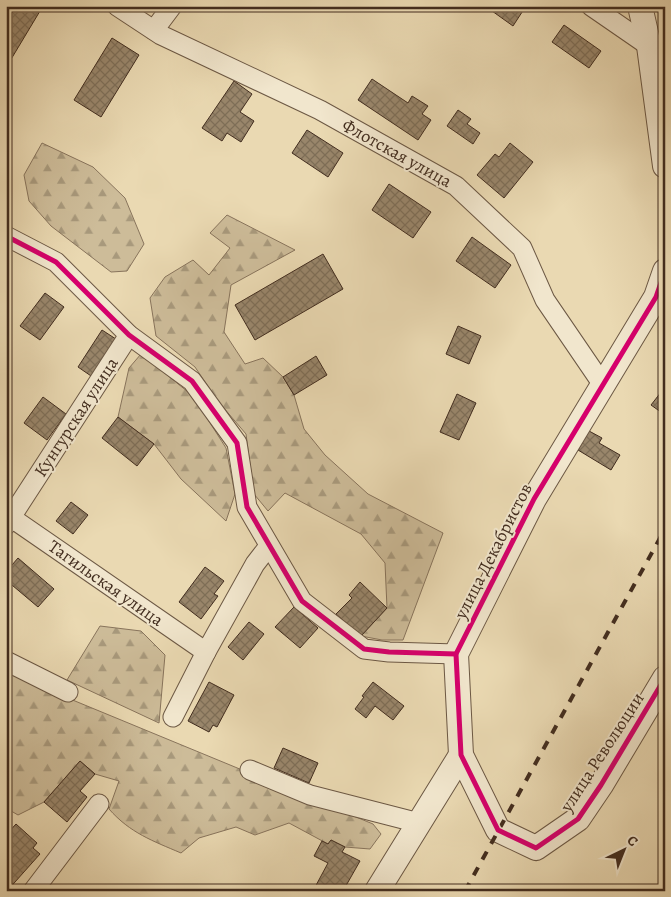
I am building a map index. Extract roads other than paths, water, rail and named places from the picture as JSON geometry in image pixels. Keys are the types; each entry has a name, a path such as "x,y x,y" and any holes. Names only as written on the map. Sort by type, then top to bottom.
{"street":[{"name":"Флотская улица","path":"117,6 154,30 320,110 456,186 522,248 545,300 603,385"},
{"path":"154,30 172,6"},
{"path":"591,6 648,46"},
{"path":"640,6 648,46 665,166"},
{"path":"6,236 56,262 129,335 192,381 237,443 247,507 302,600 364,649 390,652 456,654"},
{"name":"улица Декабристов","path":"461,754 456,654 534,499 656,297 665,270"},
{"name":"Кунгурская улица","path":"8,518 129,335"},
{"name":"Тагильская улица","path":"8,518 206,652"},
{"path":"173,717 206,652 255,564 269,546"},
{"path":"6,661 68,692"},
{"name":"улица Революции","path":"461,754 498,830 536,848 578,820 665,678"},
{"path":"377,891 461,754"},
{"path":"250,770 310,795 419,823"},
{"path":"33,891 98,804"}],"railway":[{"path":"465,891 665,529"}]}
